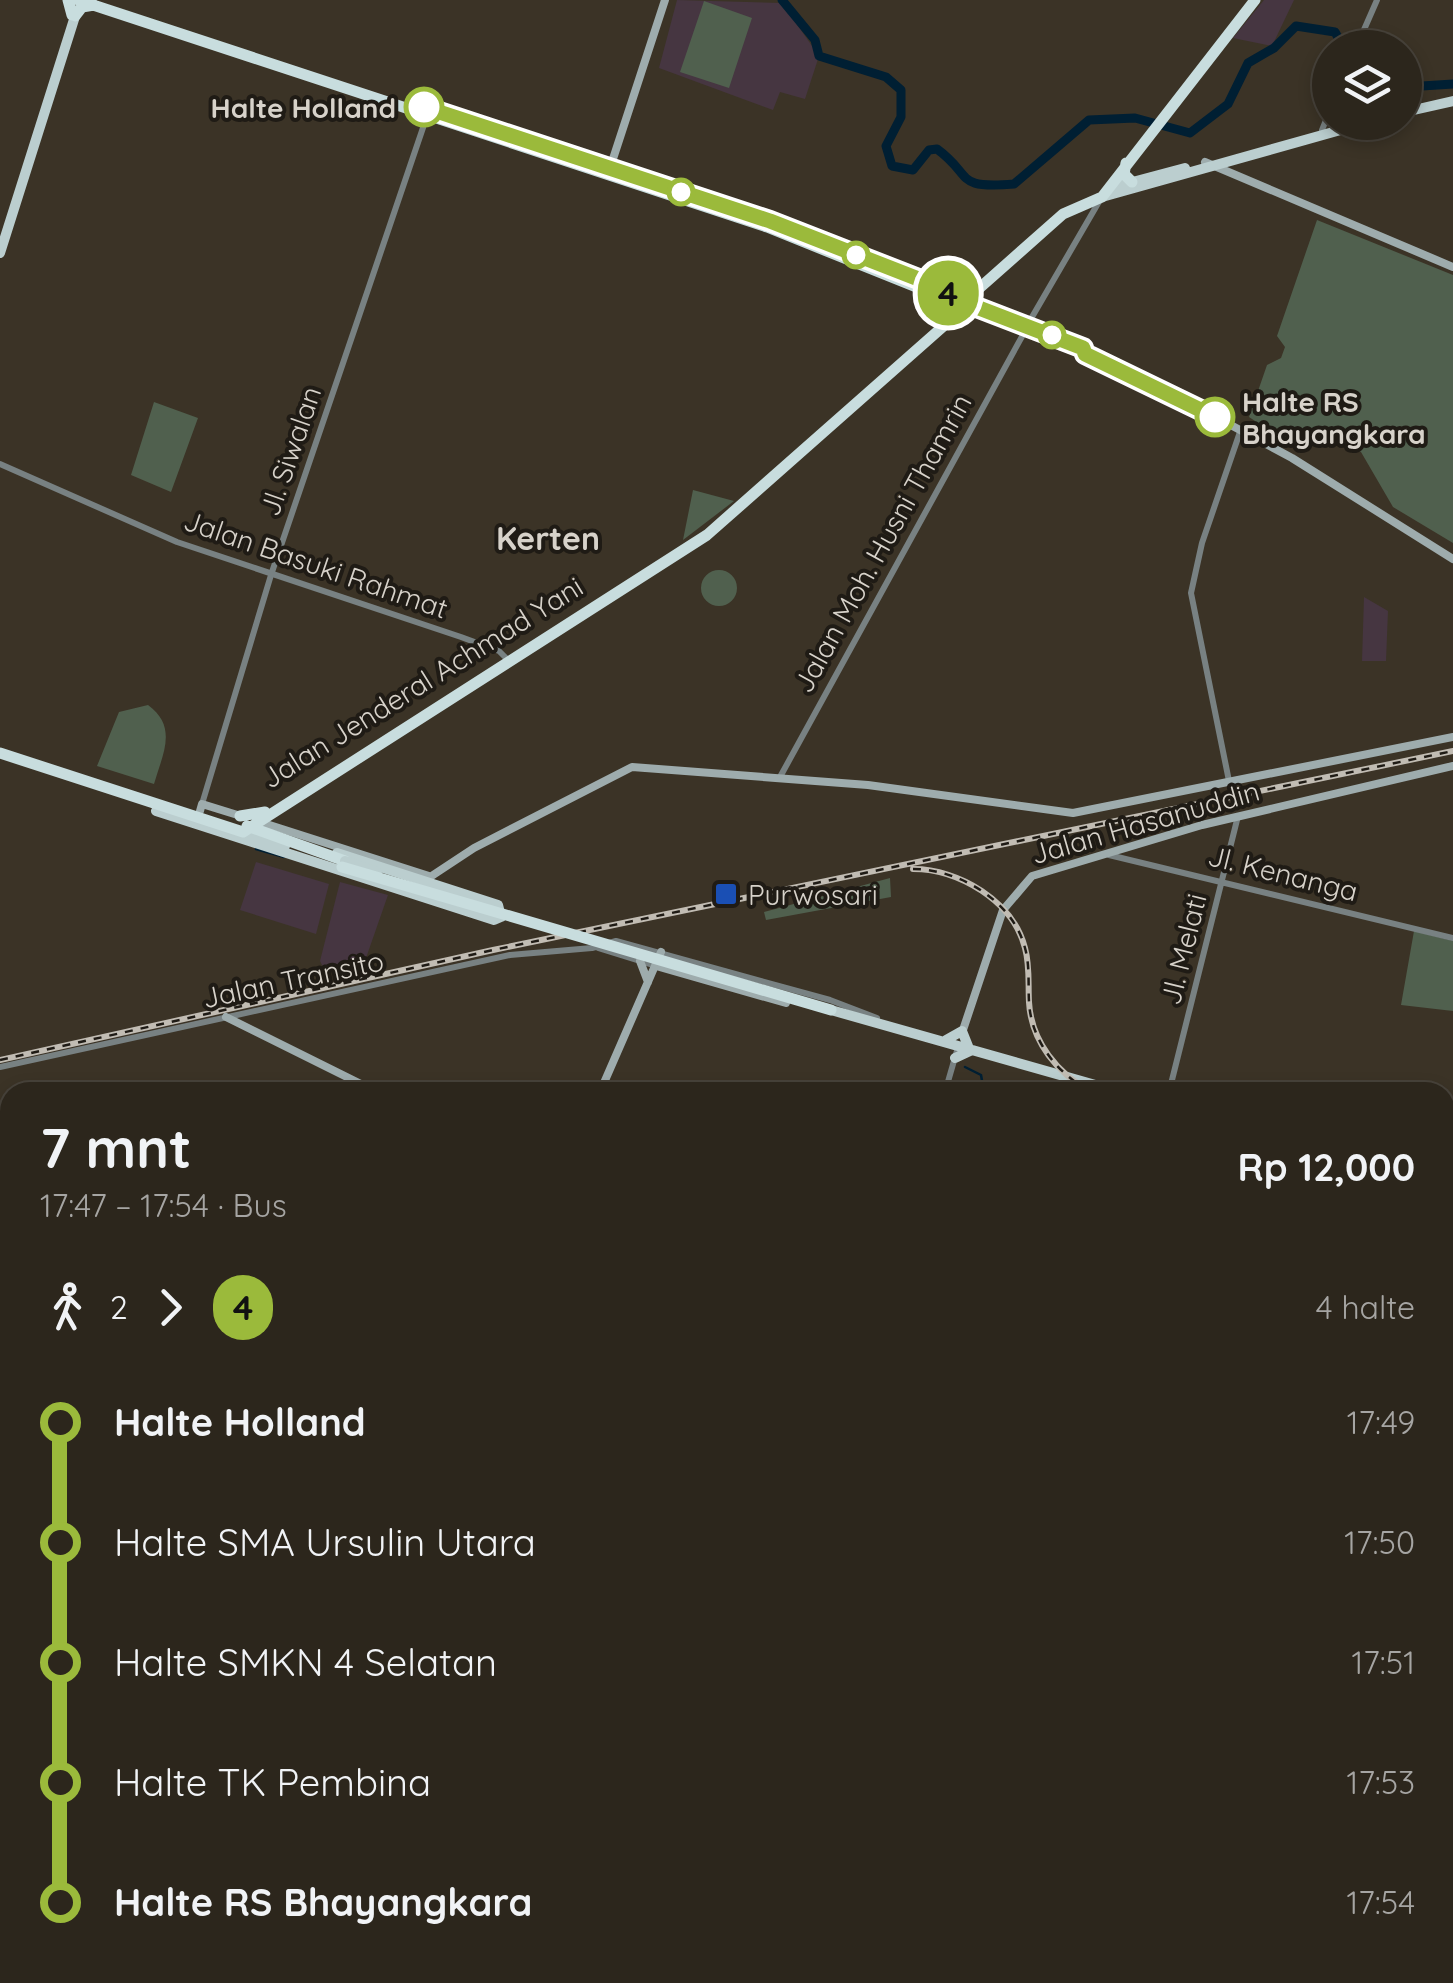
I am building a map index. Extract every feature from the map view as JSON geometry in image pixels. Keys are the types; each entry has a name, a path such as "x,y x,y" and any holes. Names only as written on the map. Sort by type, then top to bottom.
{"highway":[{"path":"68,0 73,16 96,2 769,224"},
{"path":"79,0 96,2 610,168 799,235 959,302"},
{"path":"1098,197 1255,0"},
{"path":"1098,197 1152,128"},
{"path":"1126,163 1124,174 1132,182"},
{"name":"Jalan Jenderal Achmad Yani","path":"959,302 1063,214 1098,197"},
{"name":"Jalan Jenderal Achmad Yani","path":"249,823 505,656 533,646 706,535 1071,201 1098,197"},
{"path":"0,750 249,823 343,864 832,1008"},
{"path":"0,750 157,807 249,823"},
{"name":"Jalan Jenderal Achmad Yani","path":"249,823 281,808 309,787"},
{"path":"281,808 273,815 274,826 284,839"}],"main road":[{"path":"0,253 79,0"},
{"path":"610,168 666,0"},
{"path":"1422,105 1453,98"},
{"name":"Jalan Jenderal Achmad Yani","path":"1098,197 1312,133"},
{"path":"0,238 35,136"},
{"name":"Jalan Jenderal Achmad Yani","path":"1098,197 1132,182 1312,137"},
{"path":"1207,165 1453,267"},
{"path":"959,302 1148,381 1241,429 1453,560"},
{"path":"306,846 428,877 627,768 780,777 1073,813 1453,737"},
{"name":"Jalan Hasanuddin","path":"962,1032 1004,909 1015,890 1048,868 1238,816 1453,766"},
{"path":"157,807 476,914 501,917 498,905 428,877 274,826 249,823"},
{"path":"249,823 343,864"},
{"path":"605,1082 661,952"},
{"path":"640,961 647,972 648,986"},
{"path":"656,966 1084,1082"},
{"path":"832,1008 876,1018 953,1049"},
{"path":"832,1008 856,1018"},
{"path":"226,1017 358,1082"},
{"path":"953,1049 962,1032"},
{"path":"962,1032 970,1050"}],"street":[{"path":"1364,30 1376,0"},
{"name":"Jl. Siwalan","path":"201,808 271,575 428,114"},
{"name":"Jalan Moh. Husni Thamrin","path":"780,777 1098,197"},
{"path":"1077,206 1088,219"},
{"path":"1228,781 1191,592 1202,544 1241,429"},
{"name":"Jalan Basuki Rahmat","path":"0,464 178,542 505,656"},
{"name":"Jl. Melati","path":"1172,1082 1238,816"},
{"name":"Jl. Kenanga","path":"1102,853 1453,938"},
{"path":"610,947 661,952 830,1000 876,1018"},
{"path":"610,947 656,966"},
{"name":"Jalan Transito","path":"0,1067 510,955 610,947"},
{"path":"947,1082 953,1049"}],"shaded area":[{"path":"677,0 782,3 819,56 805,99 780,92 773,110 659,68"},
{"path":"1264,0 1294,0 1272,46 1233,38"},
{"path":"1364,597 1388,611 1386,661 1362,661"},
{"path":"256,862 329,884 316,934 240,910"},
{"path":"340,882 388,895 366,958 323,967 320,961"}],"green space":[{"path":"704,1 752,18 729,88 680,72"},
{"path":"1317,220 1453,275 1453,543 1393,507 1361,452 1344,442 1291,445 1249,417 1267,365 1281,358 1285,347 1277,336"},
{"path":"154,402 198,418 171,492 131,475"},
{"path":"693,490 734,501 683,540"},
{"path":"719,570 732,575 737,588 732,601 719,606 706,601 701,588 706,575"},
{"path":"148,705 163,722 166,741 154,784 97,766 119,712"},
{"path":"890,878 891,897 766,920 764,912"},
{"path":"1414,931 1453,941 1453,1011 1401,1005"}],"waterway":[{"path":"782,0 815,40 819,56 886,77 901,90 901,117 886,146 892,166 913,170 929,150 937,149 966,178 995,185 1014,184 1089,120 1135,118 1190,133 1228,104 1248,63 1274,48 1296,26 1322,30"},
{"path":"1422,86 1453,84"},
{"path":"256,849 284,857"},
{"path":"965,1067 981,1075 982,1082"}],"railway":[{"path":"0,1060 493,950 1453,751"},
{"path":"913,869 931,870 965,882 982,891 1009,916 1025,948 1035,1030 1048,1055 1076,1082"}],"bus line":[{"name":"4","path":"424,107 770,221 962,296 966,303 1083,348 1085,354 1148,381 1215,417"}],"place":[{"name":"Halte Holland","path":"424,107"},
{"name":"Halte RS Bhayangkara","path":"1215,417"},
{"name":"Purwosari","path":"726,894"}],"district":[{"name":"Kerten","path":"548,538"}]}
